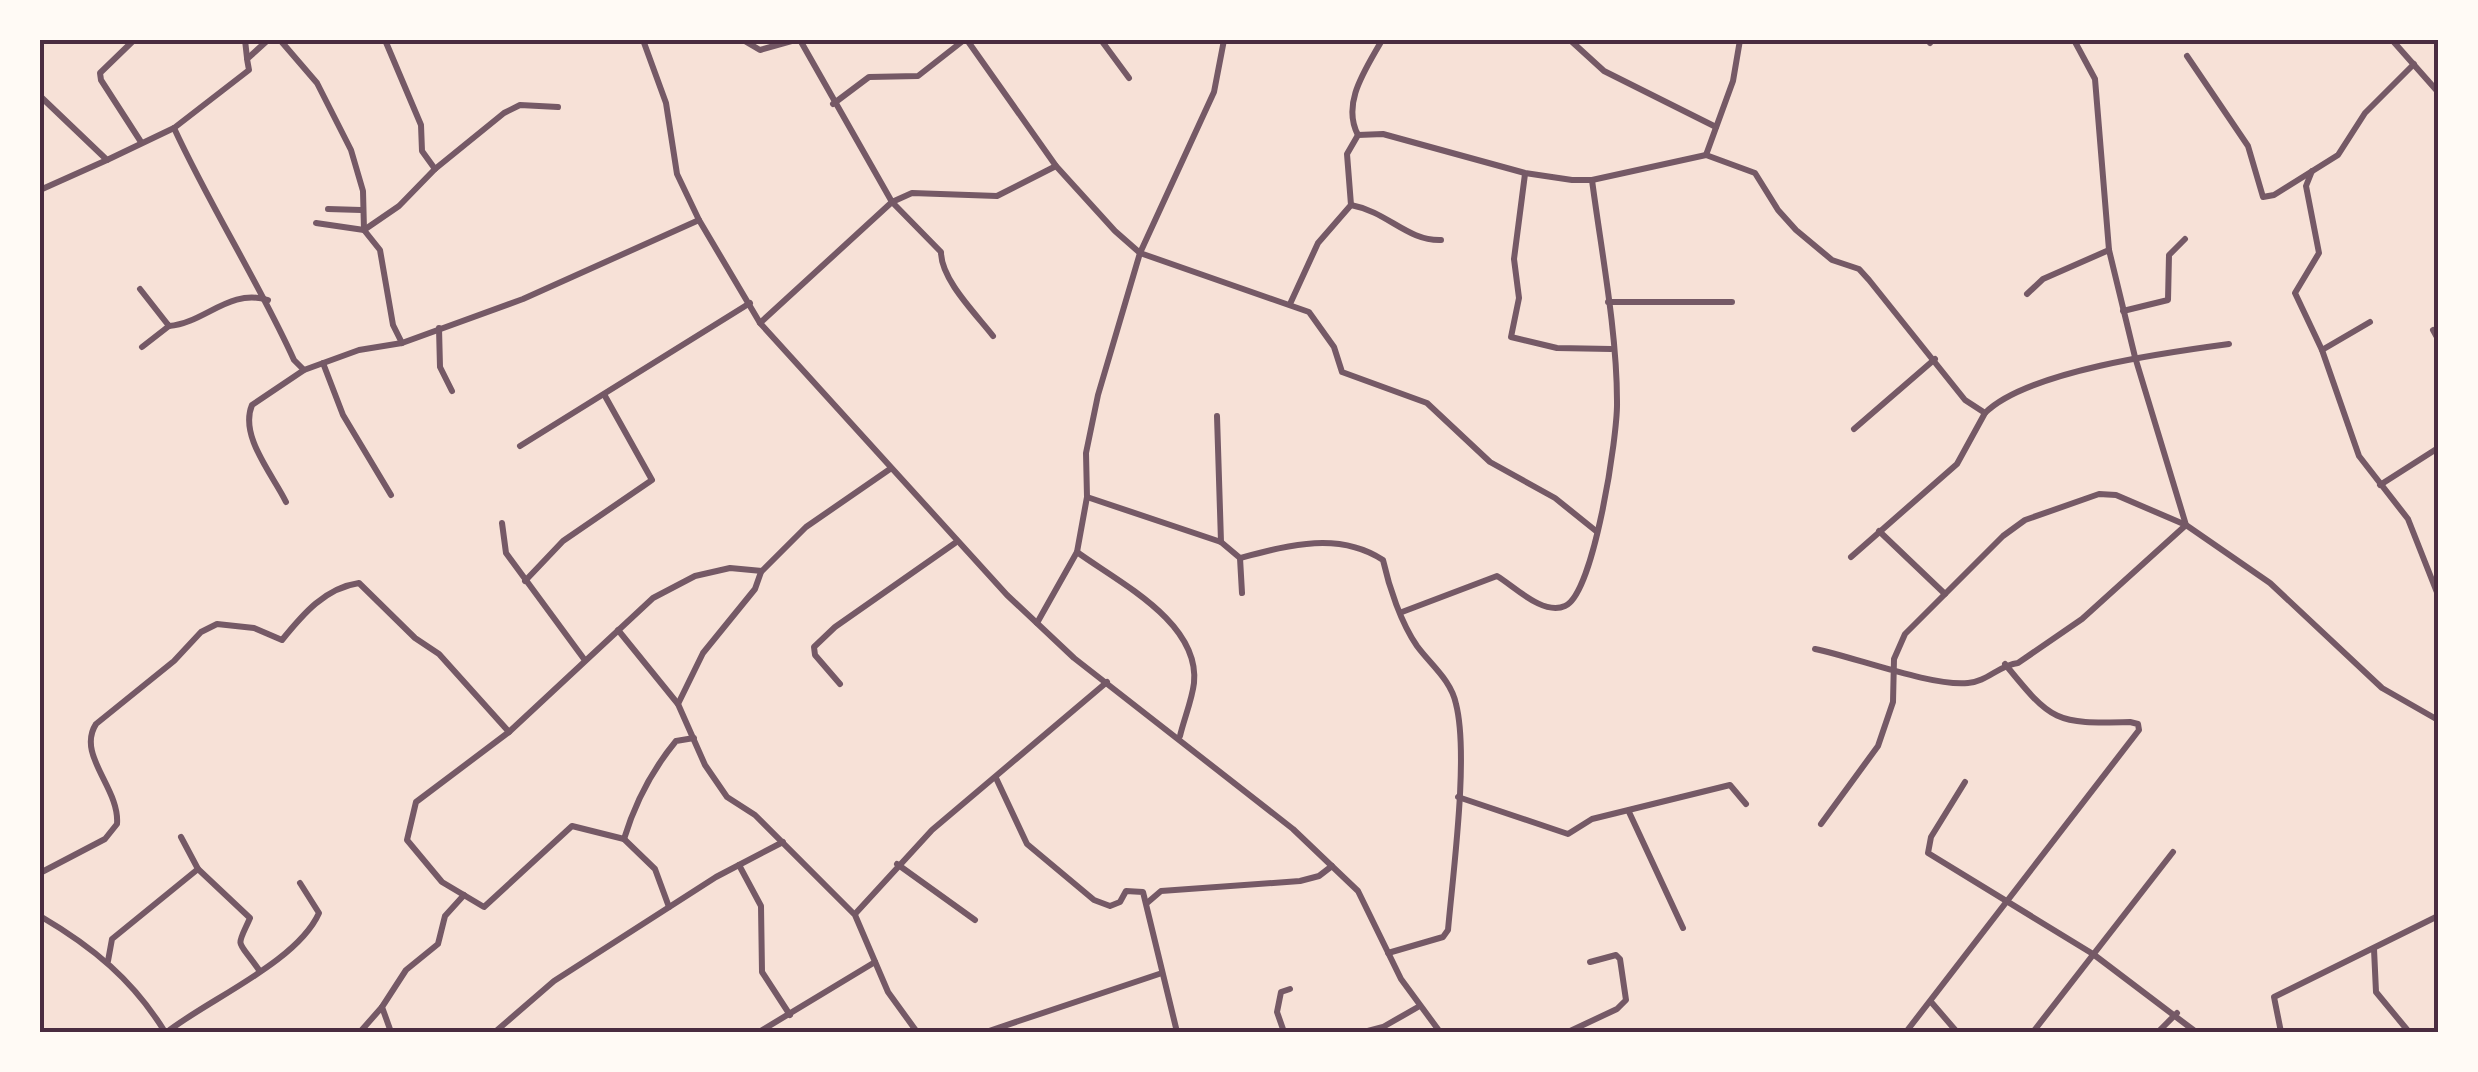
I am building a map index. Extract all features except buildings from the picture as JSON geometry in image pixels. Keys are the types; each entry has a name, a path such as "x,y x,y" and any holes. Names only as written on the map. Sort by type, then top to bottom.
{"street":[{"path":"134,40 100,73 100,80 140,142"},
{"path":"40,190 174,128 248,70 244,40"},
{"path":"247,59 268,40"},
{"path":"280,40 317,83 350,150 363,191 364,230 380,250 393,325 402,343"},
{"path":"385,40 396,75 421,124 422,151 435,168"},
{"path":"643,40 670,121 677,174 699,220 760,323 955,543 1037,623 1180,736 1358,891 1418,1007 1440,1032"},
{"path":"743,40 760,50 797,40 892,202 941,252 941,261 952,279 994,336"},
{"path":"833,104 869,78 918,76 965,40 1056,166 1140,253 1290,304 1314,316 1334,347 1342,372 1426,403 1490,462 1555,498 1596,532"},
{"path":"1101,40 1129,78"},
{"path":"1037,623 1077,552 1087,497 1090,433 1140,253 1214,92 1224,40"},
{"path":"1358,134 1350,119 1352,106 1382,40"},
{"path":"1570,40 1604,71 1716,127"},
{"path":"1706,154 1733,81 1740,40"},
{"path":"2074,40 2095,79 2108,250 2134,356 2186,524"},
{"path":"2392,40 2438,92"},
{"path":"2186,56 2248,146 2263,196 2338,155 2365,113 2414,64"},
{"path":"40,96 108,160"},
{"path":"316,224 364,230 408,199 435,168 504,113 520,105 558,107"},
{"path":"174,128 218,220 268,300 294,360 304,370"},
{"path":"1290,304 1318,243 1350,204 1347,154 1358,134"},
{"path":"1358,134 1383,134 1525,174 1592,180 1706,154 1755,172 1778,210 1796,230 1832,260 1859,270 1965,400 1985,413"},
{"path":"760,323 892,202 912,193 997,196 1056,166"},
{"path":"2312,171 2306,186 2319,253 2294,293 2322,350 2359,456 2408,519 2438,595"},
{"path":"1525,174 1514,259 1519,298 1511,337 1557,348 1611,349"},
{"path":"1402,612 1497,576 1540,602 1565,606 1576,597 1588,570 1614,442 1618,400 1592,180"},
{"path":"1350,204 1378,210 1422,240 1440,240"},
{"path":"328,209 361,210"},
{"path":"286,502 260,457 249,410 304,370 360,350 402,343 522,299 699,220"},
{"path":"2123,311 2168,300 2169,255 2185,239"},
{"path":"2027,294 2043,279 2108,250"},
{"path":"140,289 169,326"},
{"path":"142,347 169,326 190,322 216,304 254,296 268,300"},
{"path":"1608,302 1732,302"},
{"path":"520,446 750,303"},
{"path":"2322,350 2370,322"},
{"path":"440,328 440,367 452,391"},
{"path":"2433,330 2438,338"},
{"path":"1851,557 1957,464 1994,404 2134,356 2228,344"},
{"path":"1854,429 1935,359"},
{"path":"323,363 330,391 391,496"},
{"path":"525,582 562,541 652,480 606,396"},
{"path":"1217,416 1221,542"},
{"path":"2380,485 2438,448"},
{"path":"678,704 703,653 754,589 762,571 806,528 890,469"},
{"path":"1821,824 1842,790 1878,746 1893,702 1894,659 1906,634 2024,520 2099,494 2116,496 2186,524 2270,583 2382,688 2438,720"},
{"path":"1087,497 1221,542 1240,558 1242,593"},
{"path":"502,523 506,553 584,658"},
{"path":"1815,649 1972,683 2006,664 2018,664 2082,619 2186,524"},
{"path":"1879,531 1945,594"},
{"path":"1240,558 1334,540 1359,544 1383,560 1415,644 1447,684 1456,704 1458,797 1448,930 1443,937 1388,954"},
{"path":"840,684 815,655 814,647 835,627 955,543"},
{"path":"1077,552 1136,594 1180,634 1194,681 1180,736"},
{"path":"670,906 655,869 624,839 572,826 484,907 442,882 413,850 408,840 411,813 440,782 509,732 584,658 653,598 695,576 730,568 762,571"},
{"path":"40,873 105,839 117,824 115,795 89,747 89,734 96,724 174,660 200,632 226,624 254,628 282,640 326,594 344,585 360,583 384,604 414,638 439,654 509,732"},
{"path":"618,630 678,704 726,798 755,815 855,914 874,962 917,1032"},
{"path":"1906,1032 2139,730 2138,724 2130,722 2059,719 2043,710 2006,664"},
{"path":"855,914 897,864 1107,682"},
{"path":"624,839 633,809 662,758 676,741 694,738"},
{"path":"996,778 1026,844 1094,900 1110,906 1134,888 1143,892 1177,1032"},
{"path":"1965,782 1930,837 1928,853 2093,954 2196,1032"},
{"path":"1458,797 1568,834 1592,819 1730,785 1746,804"},
{"path":"1630,812 1683,928"},
{"path":"181,836 198,869 250,918 239,932 239,942 258,970"},
{"path":"496,1032 554,981 670,906 783,842"},
{"path":"2033,1032 2173,852"},
{"path":"897,864 975,920"},
{"path":"740,865 761,906 762,972 790,1015"},
{"path":"1147,903 1161,891 1300,880 1319,876 1332,866"},
{"path":"108,961 112,939 198,869"},
{"path":"40,916 108,961 144,998 166,1032 258,970 318,918 320,912 300,883"},
{"path":"360,1032 382,1008 406,970 438,944 445,916 464,895"},
{"path":"2280,1032 2274,997 2438,916"},
{"path":"2374,950 2376,992 2409,1032"},
{"path":"1568,1032 1617,1009 1626,1000 1620,959 1616,956 1590,962"},
{"path":"759,1032 874,962"},
{"path":"986,1032 1162,973"},
{"path":"1284,1032 1276,1002 1281,992 1290,989"},
{"path":"1931,1003 1957,1032"},
{"path":"1364,1032 1383,1027 1418,1007"},
{"path":"382,1008 391,1032"},
{"path":"2158,1032 2177,1014"}]}
